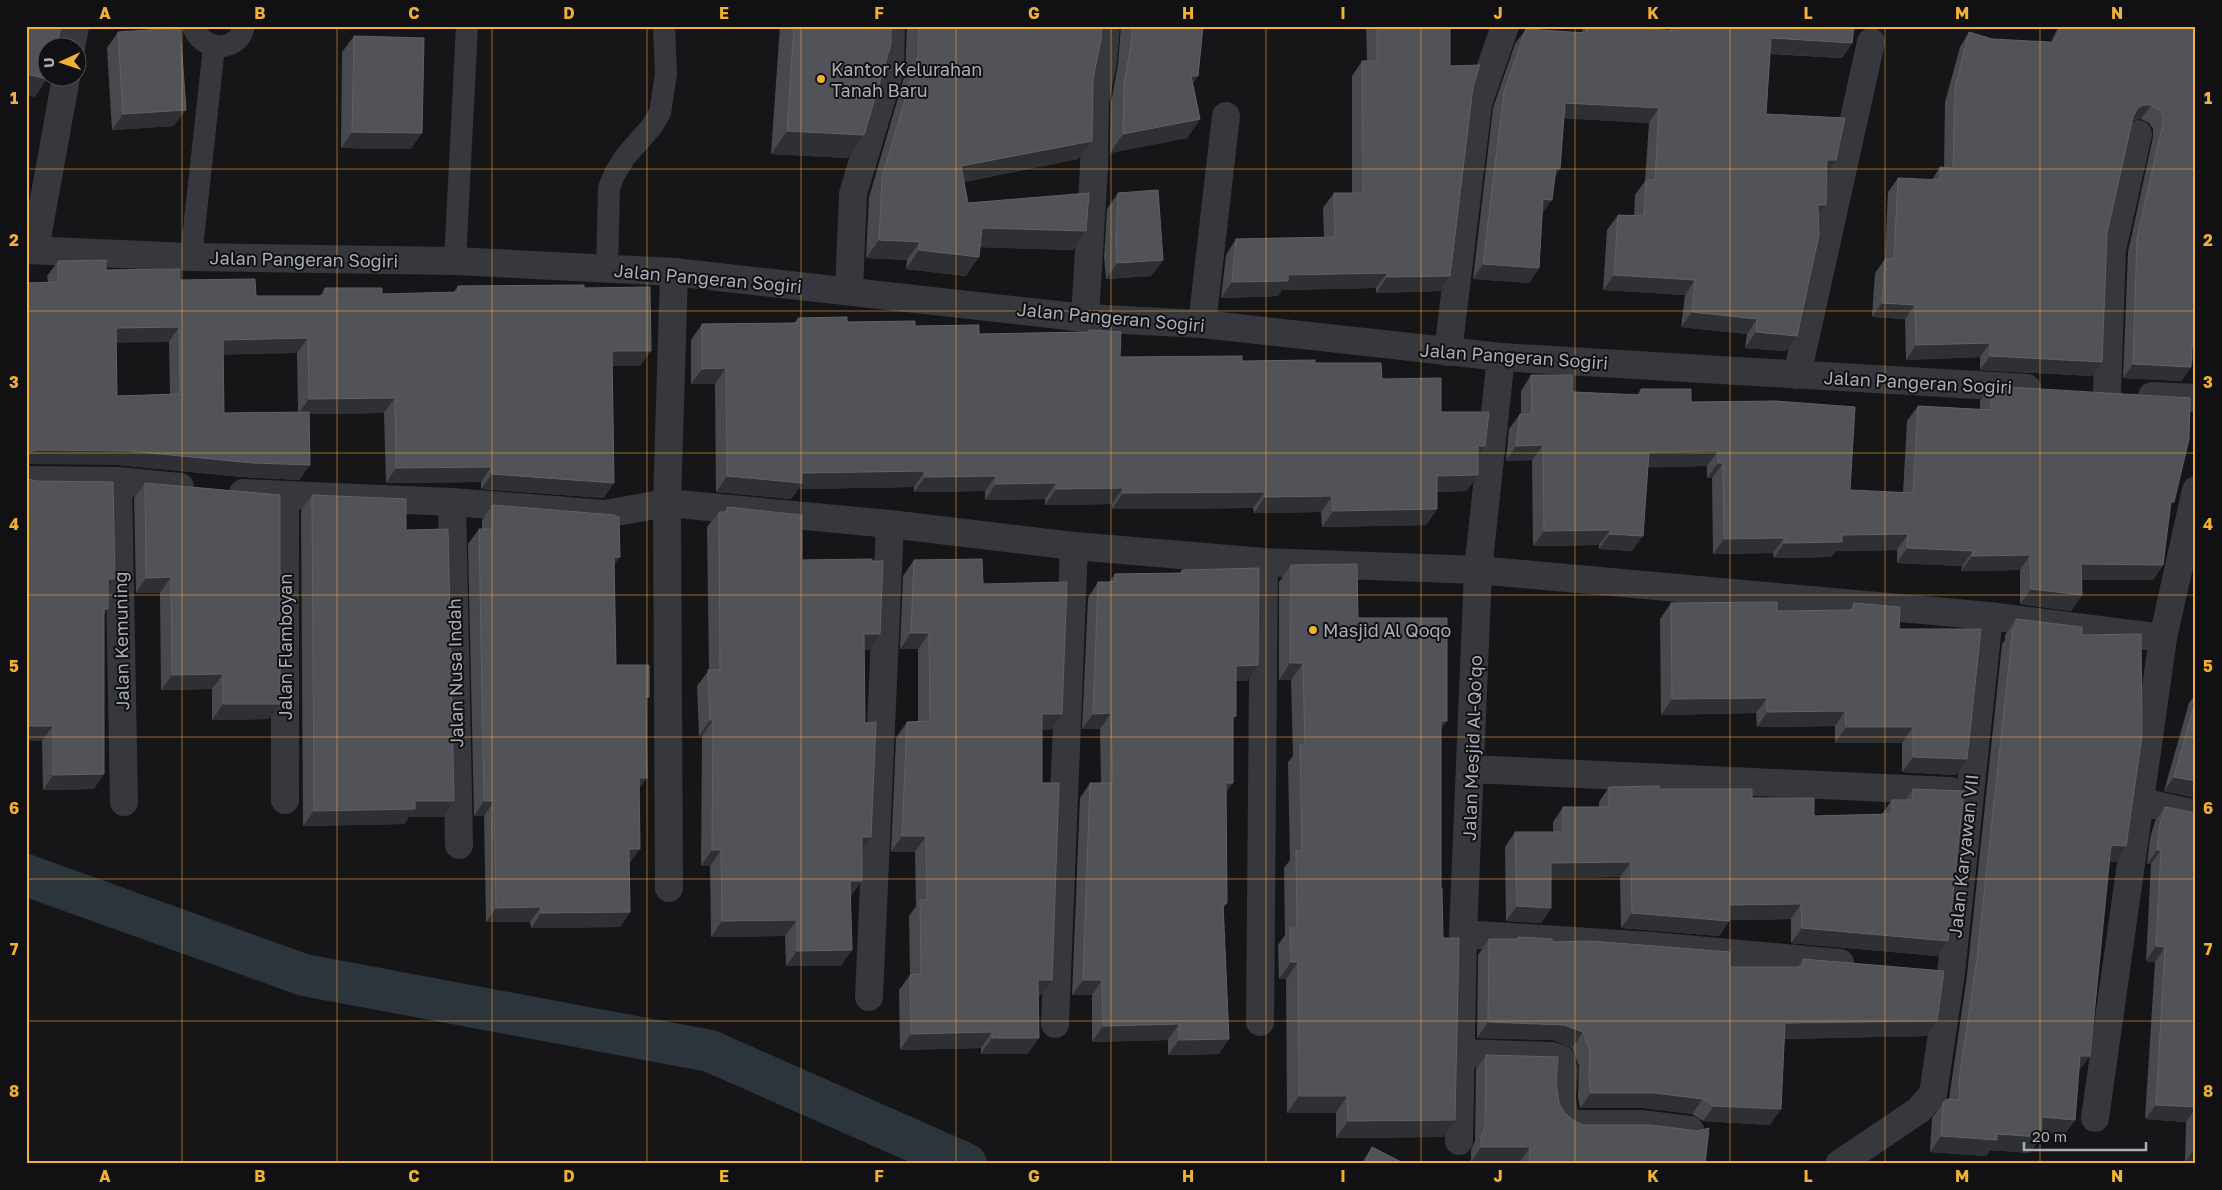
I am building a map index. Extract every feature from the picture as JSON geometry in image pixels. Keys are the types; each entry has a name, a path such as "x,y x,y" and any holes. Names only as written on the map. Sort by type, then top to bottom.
{"street":[{"path":"849,290 852,194 890,70 891,26"},
{"path":"1085,318 1094,167 1095,101 1103,61 1106,26"},
{"path":"1448,352 1478,104 1505,26"},
{"path":"1796,375 1871,42"},
{"path":"31,249 64,88"},
{"path":"1202,324 1226,116"},
{"path":"2107,393 2112,250 2138,134"},
{"name":"Jalan Pangeran Sogiri","path":"31,249 191,257 455,262 674,272 849,290 1085,318 1202,324 1501,357 2049,390"},
{"path":"669,888 667,503 674,272"},
{"name":"Jalan Mesjid Al-Qo'qo","path":"1458,1141 1463,934 1472,769 1478,570 1501,357"},
{"path":"2078,392 2196,398"},
{"path":"26,480 118,481 285,495 452,502 605,514 667,503 890,524 1074,546 1264,562 1478,570 1990,616 2163,638"},
{"name":"Jalan Kemuning","path":"118,481 124,802"},
{"path":"2095,1118 2163,638 2196,490"},
{"name":"Jalan Flamboyan","path":"285,495 285,800"},
{"name":"Jalan Nusa Indah","path":"452,502 459,845"},
{"path":"869,997 890,524"},
{"path":"1055,1024 1074,546"},
{"path":"1260,1022 1264,562"},
{"name":"Jalan Karyawan VII","path":"1839,1164 1919,1110 1933,1094 1951,973 1990,616"},
{"path":"1472,769 1970,792"},
{"path":"2141,802 2196,814"},
{"path":"1463,934 1652,946 1864,965"},
{"path":"1922,970 1951,973"},
{"path":"1461,1054 1552,1056 1561,1059 1564,1070 1562,1096 1564,1116 1574,1124 1641,1124 1690,1130"}],"lane":[{"path":"193,26 195,34 203,42 214,47 226,46 236,40 244,26"},
{"path":"455,262 467,26"},
{"path":"607,270 609,188 626,157 652,126 660,113 666,74 664,26"},
{"path":"191,257 214,47"}],"building":[{"path":"26,26 61,27 58,38 38,38 38,77 26,74"},
{"name":"Kantor Kelurahan Tanah Baru","path":"794,26 891,26 891,44 864,135 787,131"},
{"path":"919,26 1102,26 1093,79 1092,141 961,166 968,203 1089,193 1086,231 982,228 979,257 919,250 920,242 879,240 882,178 918,56"},
{"path":"1133,26 1203,26 1198,76 1191,76 1200,119 1123,134 1124,84"},
{"path":"1377,26 1450,26 1450,66 1480,65 1473,87 1450,276 1387,277 1387,273 1288,275 1288,281 1232,282 1236,239 1335,237 1334,193 1363,193 1362,61 1377,61"},
{"path":"1587,26 1677,31 1678,26 1854,26 1852,43 1771,38 1766,114 1845,118 1836,160 1827,160 1826,205 1818,205 1819,235 1797,336 1756,332 1757,319 1692,312 1695,280 1614,275 1618,215 1644,216 1646,180 1655,180 1659,108 1565,103 1560,169 1556,168 1552,200 1543,199 1539,268 1483,264 1504,92 1526,29 1586,33"},
{"path":"2062,26 2196,26 2196,346 2192,346 2191,367 2133,364 2137,238 2163,123 2163,115 2159,109 2151,105 2143,105 2137,109 2133,117 2107,233 2102,362 1990,356 1990,343 1916,345 1915,305 1882,303 1885,259 1894,259 1898,178 1940,180 1940,167 1953,168 1955,88 1969,32 1992,39 2050,42 2050,49"},
{"path":"180,28 186,110 123,114 118,32"},
{"path":"354,36 424,38 422,133 352,132"},
{"path":"1158,190 1163,260 1117,263 1118,193"},
{"path":"106,260 106,270 180,269 180,280 255,279 256,296 325,296 325,288 382,288 382,294 458,292 458,286 584,285 584,288 650,287 651,351 612,351 614,483 492,474 491,467 396,468 395,398 309,399 308,338 223,340 224,413 309,412 310,465 253,463 129,451 37,450 26,454 26,283 58,282 58,261","holes":["179,327 180,394 117,396 116,328"]},
{"path":"847,317 847,322 915,321 915,326 979,325 979,334 1089,332 1089,330 1121,332 1120,357 1242,356 1242,361 1315,360 1315,363 1381,363 1382,379 1441,378 1441,412 1489,412 1485,446 1478,446 1478,475 1437,476 1437,509 1333,511 1332,496 1265,497 1265,492 1123,493 1123,488 1056,489 1056,483 996,484 996,476 925,477 925,471 802,473 802,483 727,476 726,368 702,369 702,324 798,323 798,318"},
{"path":"1531,375 1573,375 1573,392 1641,395 1641,389 1691,389 1691,402 1775,401 1855,407 1850,490 1913,493 1918,406 1991,410 1991,386 2190,398 2189,439 2174,502 2171,502 2163,565 2081,564 2082,595 2031,589 2030,555 1972,556 1973,551 1907,548 1908,534 1842,535 1842,542 1784,543 1784,538 1724,539 1723,463 1718,463 1718,451 1649,452 1643,536 1610,534 1610,530 1544,531 1543,445 1516,446 1520,414 1532,414"},
{"path":"26,476 36,481 113,482 115,579 108,579 108,609 104,609 104,774 53,775 53,726 26,726"},
{"path":"145,483 280,495 280,704 223,704 223,674 172,675 171,577 146,578"},
{"path":"312,495 406,499 406,530 448,529 454,801 415,801 415,809 314,811"},
{"path":"492,505 615,515 615,517 619,517 620,557 614,557 616,665 649,665 649,697 646,697 647,778 639,778 640,849 629,849 630,912 541,913 541,907 496,908 494,801 484,801 479,529 493,529"},
{"path":"727,507 802,515 802,560 872,559 872,561 883,561 880,634 864,634 865,723 876,722 871,837 862,837 862,881 850,881 852,950 797,951 797,920 722,921 721,850 712,850 713,720 710,720 708,670 720,670 719,512 727,512"},
{"path":"982,559 983,584 1067,582 1062,714 1042,714 1042,783 1059,783 1052,980 1038,980 1039,1038 992,1038 992,1032 911,1034 910,975 921,974 920,900 927,900 926,836 902,836 907,722 930,721 929,633 911,633 914,560"},
{"path":"1357,564 1358,618 1447,618 1447,721 1441,721 1441,888 1443,938 1459,938 1455,1120 1348,1121 1347,1096 1299,1096 1298,962 1291,962 1290,928 1297,928 1296,851 1302,851 1300,745 1305,745 1303,663 1290,663 1291,565"},
{"path":"1259,568 1258,665 1236,666 1236,716 1233,717 1233,783 1226,783 1227,903 1223,903 1229,1039 1179,1040 1179,1024 1103,1026 1102,980 1083,980 1090,783 1113,783 1111,713 1093,714 1098,582 1115,582 1115,574 1182,573 1182,570"},
{"path":"1777,602 1777,611 1853,610 1854,603 1900,607 1899,629 1981,629 1967,759 1913,757 1913,727 1846,727 1845,711 1767,712 1767,698 1672,699 1671,603"},
{"path":"2016,619 2082,627 2082,635 2141,634 2142,736 2126,846 2111,845 2090,1056 2080,1056 2075,1120 2042,1117 2041,1137 1997,1134 1997,1140 1941,1136 1943,1103 1947,1099 1960,1100 1959,1080 1977,959 2013,628 2016,628"},
{"path":"2196,699 2196,781 2174,777"},
{"path":"1659,786 1659,789 1752,789 1752,798 1814,798 1814,816 1892,814 1892,800 1913,800 1913,789 1964,791 1948,941 1802,928 1801,904 1729,905 1729,921 1632,913 1631,862 1551,863 1551,908 1517,906 1515,832 1563,832 1563,807 1609,807 1609,787"},
{"path":"2165,807 2196,813 2196,1107 2156,1105 2165,947 2156,946 2161,850 2157,850 2160,824"},
{"path":"1518,937 1552,939 1552,942 1591,941 1730,952 1730,967 1803,967 1803,959 1944,971 1937,1021 1785,1023 1781,1109 1714,1106 1703,1099 1654,1093 1591,1093 1589,1081 1590,1051 1583,1032 1564,1025 1488,1022 1489,939 1518,939"},
{"path":"1486,1055 1558,1057 1556,1082 1559,1103 1564,1112 1574,1121 1583,1125 1650,1125 1698,1131 1709,1128 1705,1164 1667,1162 1667,1164 1529,1164 1530,1147 1481,1147 1481,1136 1485,1127"},
{"path":"1372,1147 1405,1164 1365,1164"}],"waterway":[{"path":"26,875 304,975 710,1051 966,1164"}],"place":[{"name":"Kantor Kelurahan Tanah Baru","path":"821,79"},
{"name":"Masjid Al Qoqo","path":"1313,630"}]}
